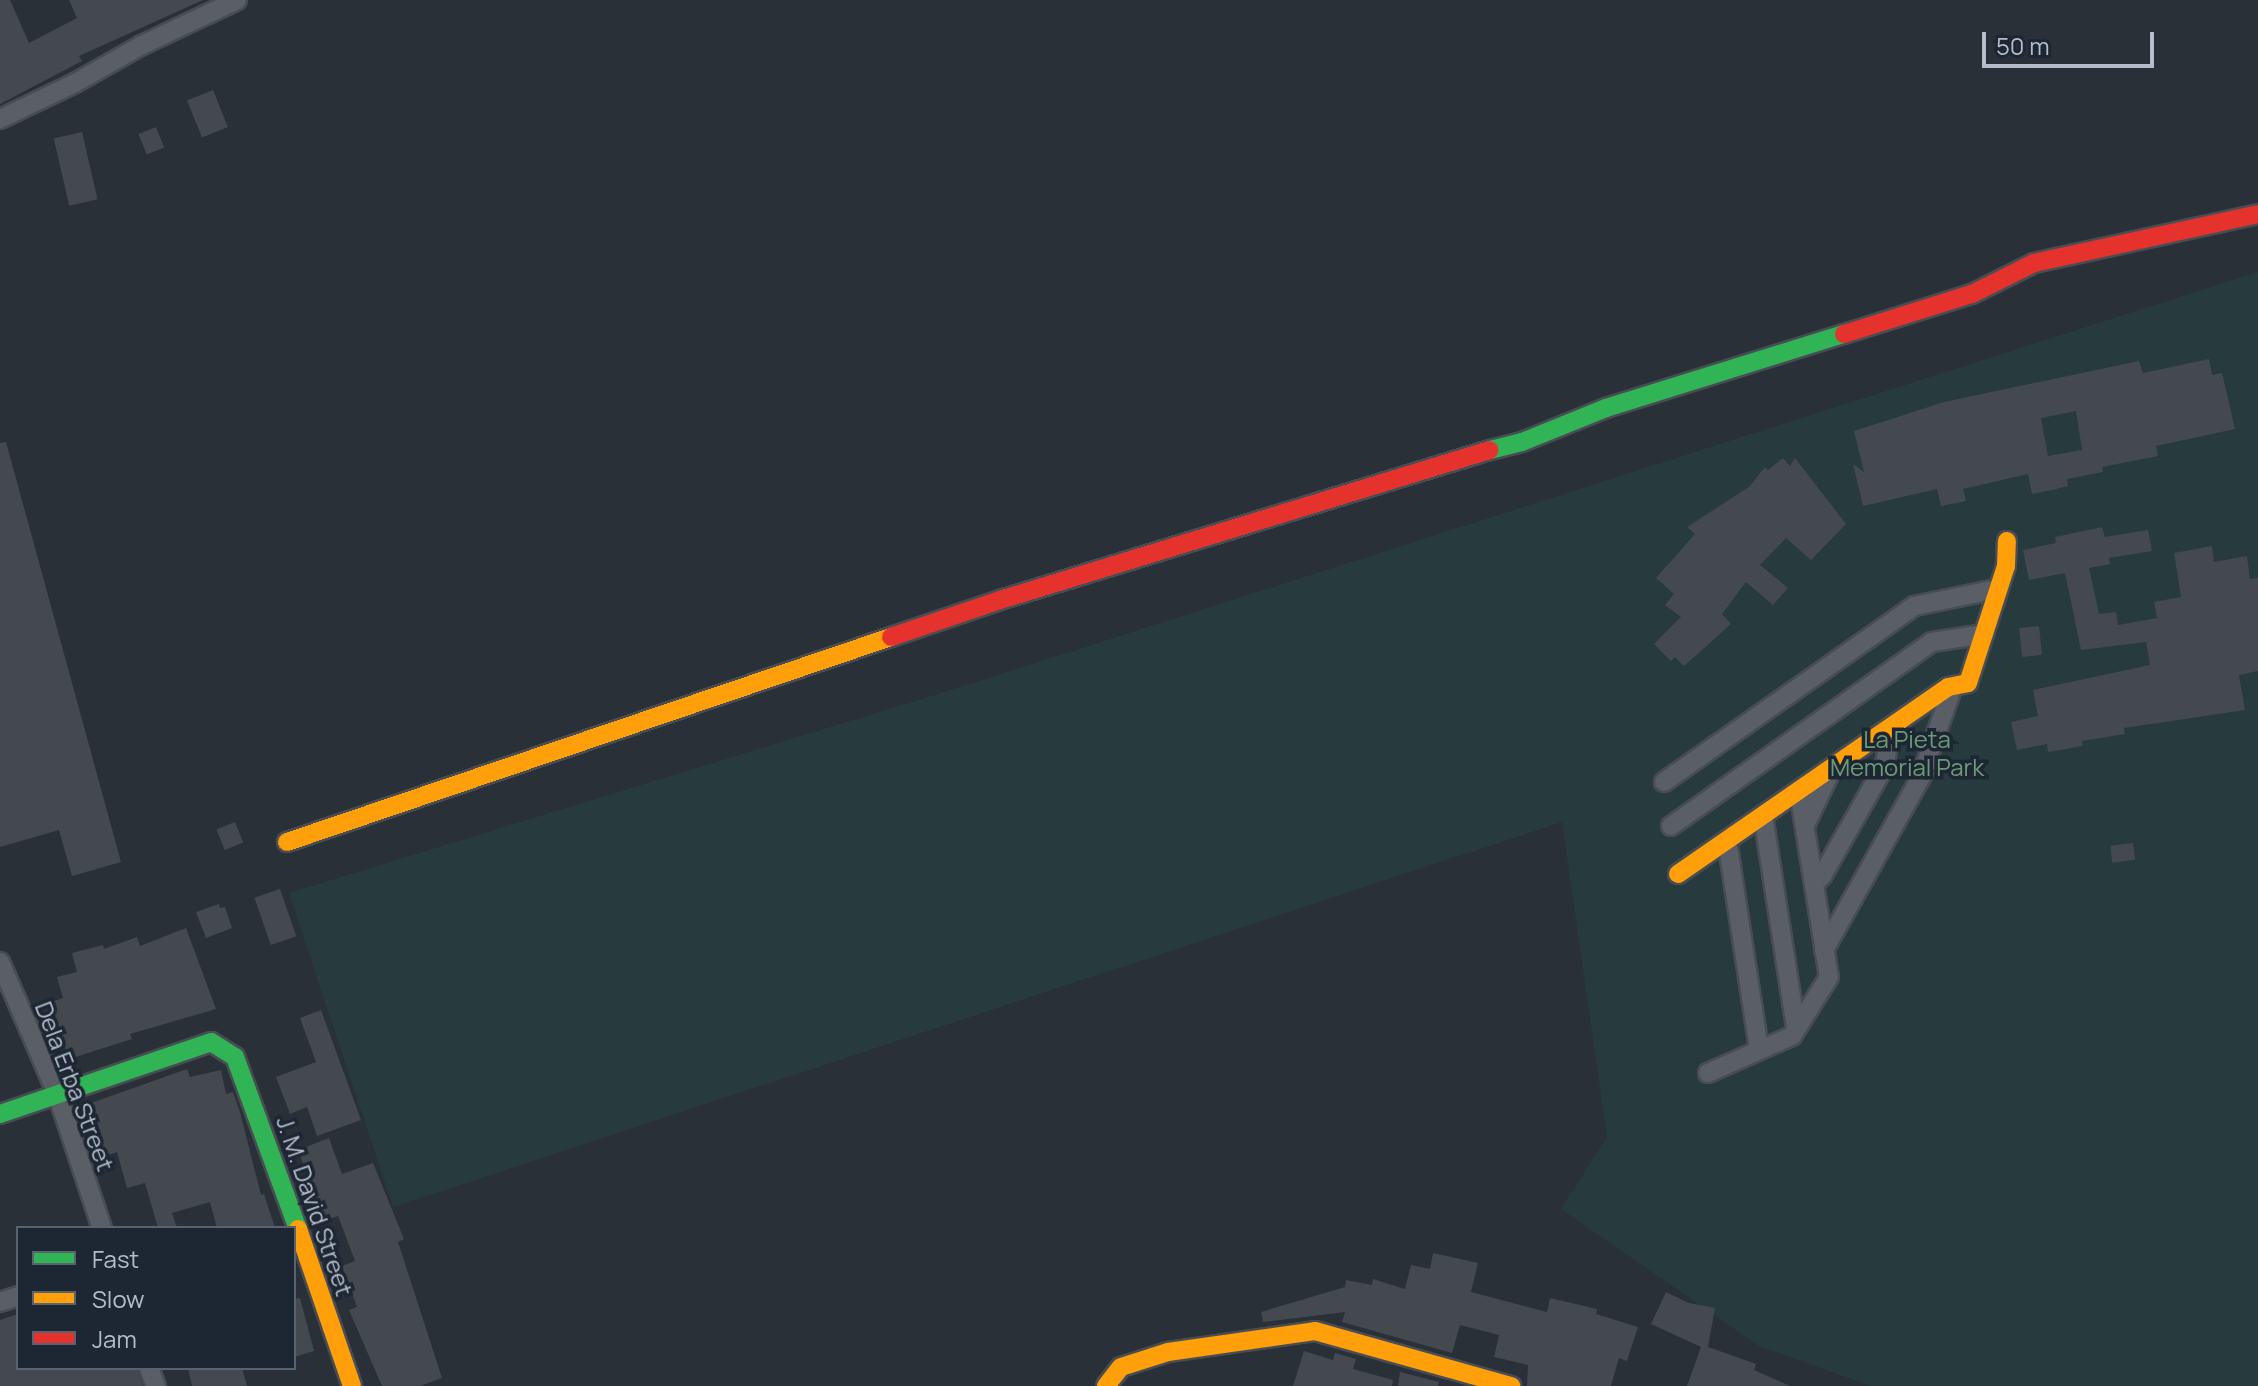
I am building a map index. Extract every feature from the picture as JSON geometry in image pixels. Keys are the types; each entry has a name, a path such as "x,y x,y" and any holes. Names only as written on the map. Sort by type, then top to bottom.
{"street":[{"path":"0,119 75,83 142,45 237,0"},
{"path":"287,842 1000,600 1441,463 1522,442 1606,408 1957,299 2034,263 2258,214"},
{"path":"1678,874 1953,686 1968,683 2006,566 2007,541"},
{"path":"1664,782 1914,606 1997,589"},
{"path":"1671,826 1932,642 1984,634"},
{"path":"1824,950 1921,777 1953,686"},
{"path":"1814,883 1822,876 1885,765 1890,728"},
{"path":"1804,826 1833,767"},
{"path":"1708,1073 1792,1036 1829,977 1799,791"},
{"path":"1763,815 1796,1028"},
{"path":"1727,840 1759,1050"},
{"name":"Dela Erba Street","path":"0,962 58,1096 101,1226"},
{"name":"J. M. David Street","path":"58,1096 211,1042 235,1057 251,1094 352,1386"},
{"path":"0,1114 58,1096"},
{"path":"1106,1386 1121,1367 1168,1352 1315,1331 1511,1386"}],"green space":[{"name":"La Pieta Memorial Park","path":"2258,272 2258,1386 1871,1386 1759,1346 1561,1209 1607,1137 1562,822 393,1207 289,893 951,690"}],"building":[{"path":"0,0 10,0 29,43 77,18 69,0 203,0 79,56 82,61 0,104"},
{"path":"213,90 228,127 202,138 187,100"},
{"path":"156,127 164,147 147,155 138,134"},
{"path":"82,132 98,199 69,206 54,139"},
{"path":"2209,359 2212,375 2222,373 2235,429 2156,446 2158,456 2102,467 2103,472 2067,479 2068,486 2052,490 2032,494 2028,474 1963,489 1966,501 1941,506 1937,489 1863,506 1853,464 1864,472 1854,431 1944,402 2139,361 2143,373","holes":["2076,411 2082,450 2048,456 2041,418"]},
{"path":"6,442 121,862 72,876 59,830 0,847 0,443"},
{"path":"1783,458 1790,466 1795,458 1846,524 1811,560 1786,538 1760,565 1788,588 1773,605 1746,582 1722,614 1731,624 1684,666 1675,657 1671,661 1654,644 1681,617 1665,605 1674,594 1656,578 1695,534 1687,527 1749,487 1765,467 1768,470"},
{"path":"2102,527 2105,537 2148,530 2152,551 2109,558 2110,564 2089,568 2099,614 2116,612 2118,625 2157,618 2154,602 2181,597 2174,553 2212,546 2214,562 2247,556 2250,579 2258,578 2258,671 2239,675 2245,710 2124,728 2125,734 2082,741 2083,746 2048,752 2047,744 2017,750 2011,722 2038,716 2033,690 2150,665 2146,642 2081,650 2065,573 2029,580 2023,550 2056,543 2055,537"},
{"path":"2039,626 2042,655 2022,657 2019,628"},
{"path":"235,822 243,842 225,850 216,829"},
{"path":"2133,843 2135,860 2112,863 2110,846"},
{"path":"280,889 296,936 271,945 254,898"},
{"path":"219,904 220,908 225,907 232,928 206,938 196,912"},
{"path":"186,928 216,1009 130,1034 132,1039 69,1059 51,1002 63,998 57,977 77,972 72,953 103,945 104,949 137,937 140,946"},
{"path":"321,1010 361,1120 317,1136 307,1107 290,1114 276,1077 316,1062 300,1018"},
{"path":"187,1069 190,1077 221,1070 226,1094 233,1092 240,1112 261,1195 264,1194 274,1226 216,1226 210,1202 172,1213 176,1226 157,1226 145,1183 127,1188 117,1152 98,1158 93,1138 100,1136 91,1103"},
{"path":"329,1138 342,1174 373,1163 404,1239 398,1242 442,1378 420,1386 382,1386 349,1310 357,1307 342,1266 355,1261 338,1216 324,1221 298,1150"},
{"path":"1433,1253 1478,1263 1471,1292 1547,1312 1550,1298 1597,1309 1596,1314 1638,1327 1627,1361 1619,1358 1611,1386 1527,1386 1528,1365 1494,1357 1499,1335 1460,1325 1452,1353 1342,1322 1345,1312 1263,1322 1261,1312 1345,1287 1346,1280 1372,1285 1373,1279 1405,1289 1411,1265 1430,1269"},
{"path":"1666,1292 1689,1303 1715,1308 1708,1347 1756,1364 1754,1370 1790,1386 1687,1386 1701,1347 1651,1324"},
{"path":"300,1298 314,1351 296,1356 296,1299"},
{"path":"16,1315 16,1370 138,1370 143,1386 0,1386 0,1320"},
{"path":"1304,1351 1333,1360 1335,1353 1356,1359 1353,1369 1393,1380 1392,1386 1293,1386"},
{"path":"188,1370 243,1370 247,1386 192,1386"},
{"path":"1400,1372 1439,1382 1438,1386 1398,1386"}],"traffic: fast":[{"path":"1490,450 1522,442 1606,408 1844,334"},
{"path":"0,1114 211,1042 235,1057 298,1229"}],"traffic: slow":[{"path":"1678,874 1948,687 1968,683 2006,566 2007,541"},
{"path":"287,842 891,637"},
{"path":"298,1229 352,1386"},
{"path":"1106,1386 1121,1367 1168,1352 1315,1331 1511,1386"}],"traffic: jam":[{"path":"1844,334 1972,294 2034,263 2258,214"},
{"path":"891,637 1000,600 1490,450"}]}
